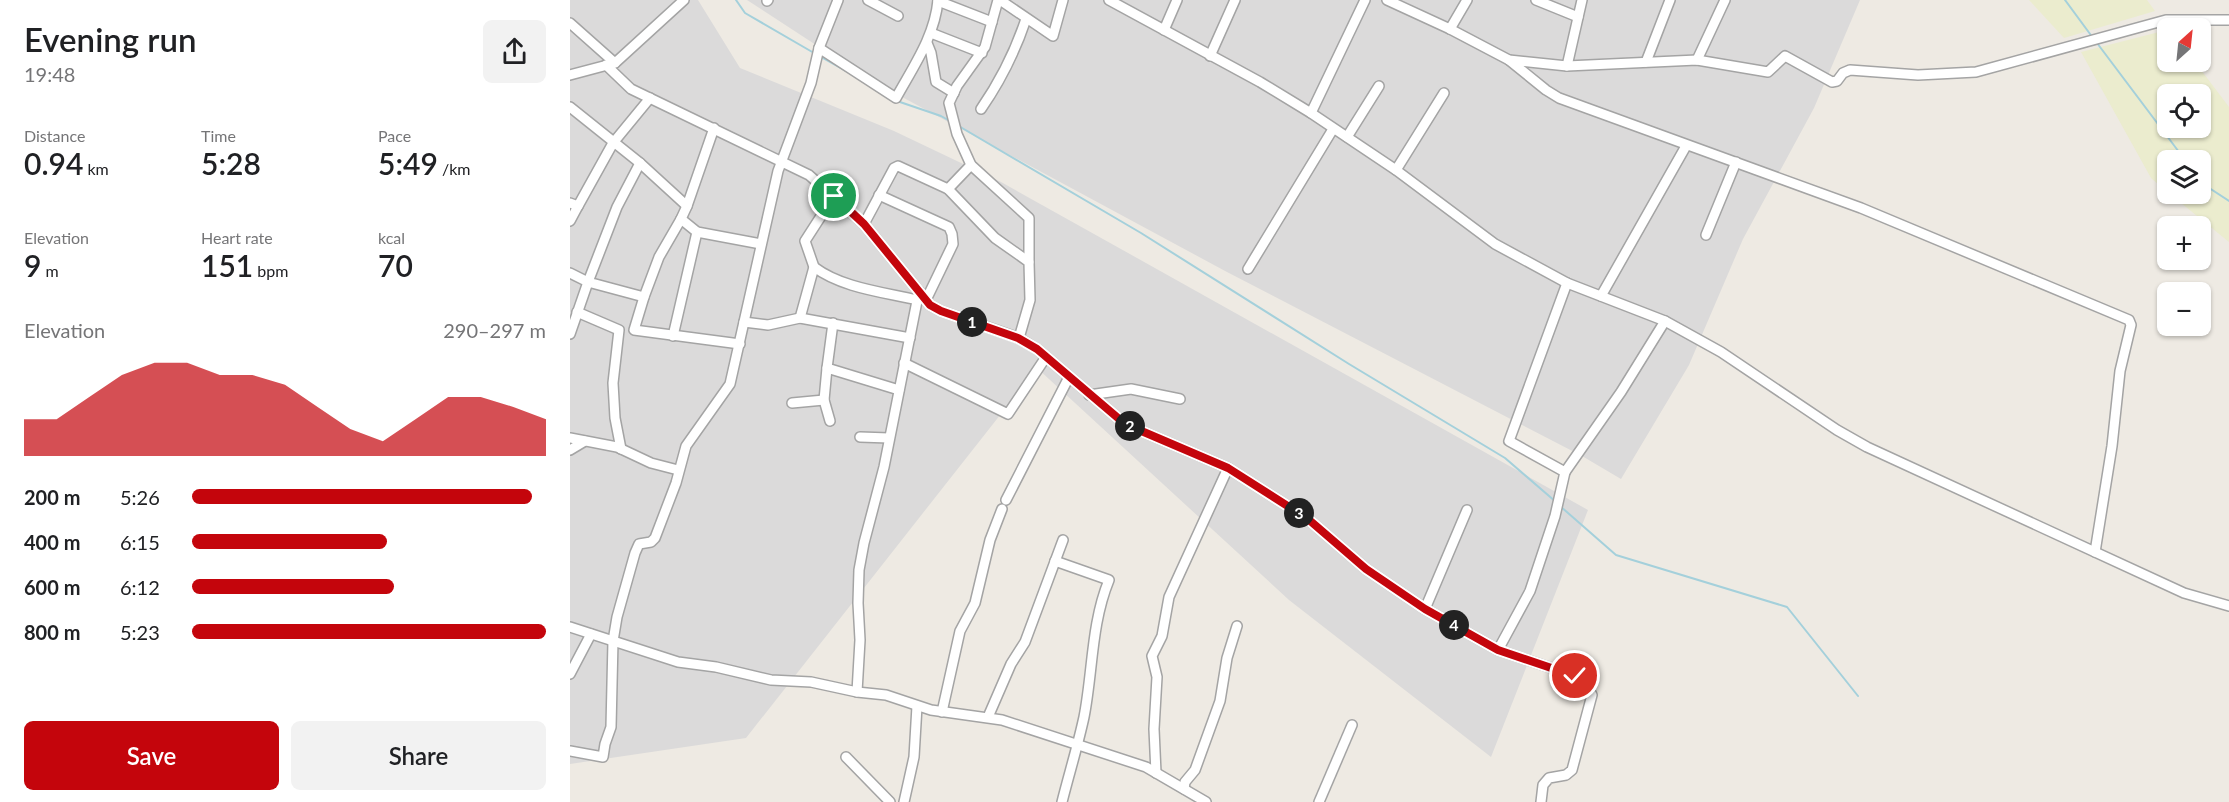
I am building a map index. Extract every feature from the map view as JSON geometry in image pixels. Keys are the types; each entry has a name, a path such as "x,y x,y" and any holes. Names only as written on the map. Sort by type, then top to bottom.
{"street":[{"path":"570,751 603,757 610,727 614,640 619,604 639,544 651,542 655,538 676,483 686,446 730,384 781,163 811,83 819,50 838,0"},
{"path":"868,0 898,16"},
{"path":"1018,338 1030,300 1029,218 971,165 957,134 949,103 982,53 999,0 1053,36 1063,0"},
{"path":"1109,0 1260,82 1311,113 1396,171 1495,244 1567,283 1665,321 1721,352 1837,430 1867,447 2184,593 2229,606"},
{"path":"1164,30 1177,0"},
{"path":"1210,56 1235,0"},
{"path":"1311,113 1365,0"},
{"path":"1387,0 1509,60 1559,98 1861,208 2129,320 2131,325 2120,370 2112,446 2095,552"},
{"path":"1450,29 1467,0"},
{"path":"1536,0 1578,17"},
{"path":"1567,66 1582,0"},
{"path":"1646,62 1670,0"},
{"path":"1697,60 1725,0"},
{"path":"570,75 611,64 682,1"},
{"path":"819,50 896,98 927,43 937,13 938,1 992,22"},
{"path":"981,109 1015,51 1026,19"},
{"path":"1509,60 1567,66 1697,60 1768,72 1785,57 1832,81 1837,81 1850,70 1918,75 1976,72 2166,20 2229,20"},
{"path":"570,23 611,64 631,89 809,175 864,224 921,297 941,311 1018,338 1037,349 1125,424 1228,468 1308,519 1366,569 1425,609 1498,650 1575,676 1586,684 1592,695 1572,770 1566,775 1549,778 1543,785 1541,802"},
{"path":"931,33 982,53"},
{"path":"927,43 936,82 954,93"},
{"path":"1347,137 1379,86"},
{"path":"1396,171 1444,93"},
{"path":"570,221 574,205 613,142 650,98"},
{"path":"570,106 640,163 687,206"},
{"path":"714,128 687,206 659,257 634,330 740,344"},
{"path":"1248,269 1333,129"},
{"path":"1601,296 1686,146"},
{"path":"1706,235 1736,162"},
{"path":"570,334 617,207 640,163"},
{"path":"948,189 971,165"},
{"path":"864,224 894,168 898,166 948,189 995,238 1029,262"},
{"path":"857,692 860,640 859,570 864,543 921,297 953,244 949,227 879,195"},
{"path":"800,318 813,267 805,241 834,196"},
{"path":"681,219 697,232 761,244"},
{"path":"673,336 697,232"},
{"path":"813,267 824,275 848,283 921,297"},
{"path":"570,273 588,282 644,297"},
{"path":"1565,472 1509,441 1567,283"},
{"path":"577,312 619,330 613,383 615,418 621,449"},
{"path":"744,322 768,325 800,318 910,338"},
{"path":"1498,650 1530,591 1555,516 1565,472 1621,392 1665,321"},
{"path":"830,421 824,400 833,323"},
{"path":"904,363 1008,414 1046,357"},
{"path":"827,368 899,390"},
{"path":"942,712 960,631 975,603 990,540 1004,505 1070,377"},
{"path":"1089,395 1131,389 1180,399"},
{"path":"792,403 824,400"},
{"path":"860,436 889,438"},
{"path":"570,438 621,449 651,463 678,470"},
{"path":"570,450 585,441"},
{"path":"1156,773 1154,729 1157,677 1152,656 1162,636 1169,597 1228,468"},
{"path":"1425,609 1467,510"},
{"path":"988,717 1011,664 1025,642 1063,540"},
{"path":"1055,561 1109,580 1102,599 1093,641 1078,744 1062,802"},
{"path":"570,618 573,628 678,662 717,667 771,680 811,682 857,692 886,695 942,712 988,717 1146,767 1184,789 1195,800 1206,802"},
{"path":"1184,789 1185,782 1195,770 1220,701 1227,658 1237,626"},
{"path":"570,674 591,634"},
{"path":"904,802 914,757 917,706"},
{"path":"1319,802 1352,725"},
{"path":"846,757 890,802"}],"shaded area":[{"path":"570,0 698,0 740,68 894,131 1001,182 1588,510 1491,757 1289,600 1037,368 746,738 570,764"},
{"path":"747,0 1860,0 1814,108 1743,239 1689,365 1621,479 1582,456 1227,272 865,77"}],"green space":[{"path":"2029,0 2147,0 2155,11 2064,38"},
{"path":"2157,33 2157,72 2203,72 2229,107 2229,242 2211,227 2211,216 2197,216 2182,204 2211,204 2211,150 2157,150 2157,183 2151,178 2081,52"}],"waterway":[{"path":"736,0 745,13 814,53"},
{"path":"2065,0 2093,38"},
{"path":"2097,43 2177,150"},
{"path":"821,57 853,75"},
{"path":"897,101 950,121"},
{"path":"957,125 1141,233 1349,364 1505,458 1556,502"},
{"path":"2211,189 2229,201"},
{"path":"1560,506 1616,555 1787,607 1858,696"}],"route":[{"path":"834,196 864,224 930,305 1018,338 1037,349 1125,424 1228,468 1308,519 1366,569 1425,609 1498,650 1575,676"}]}
